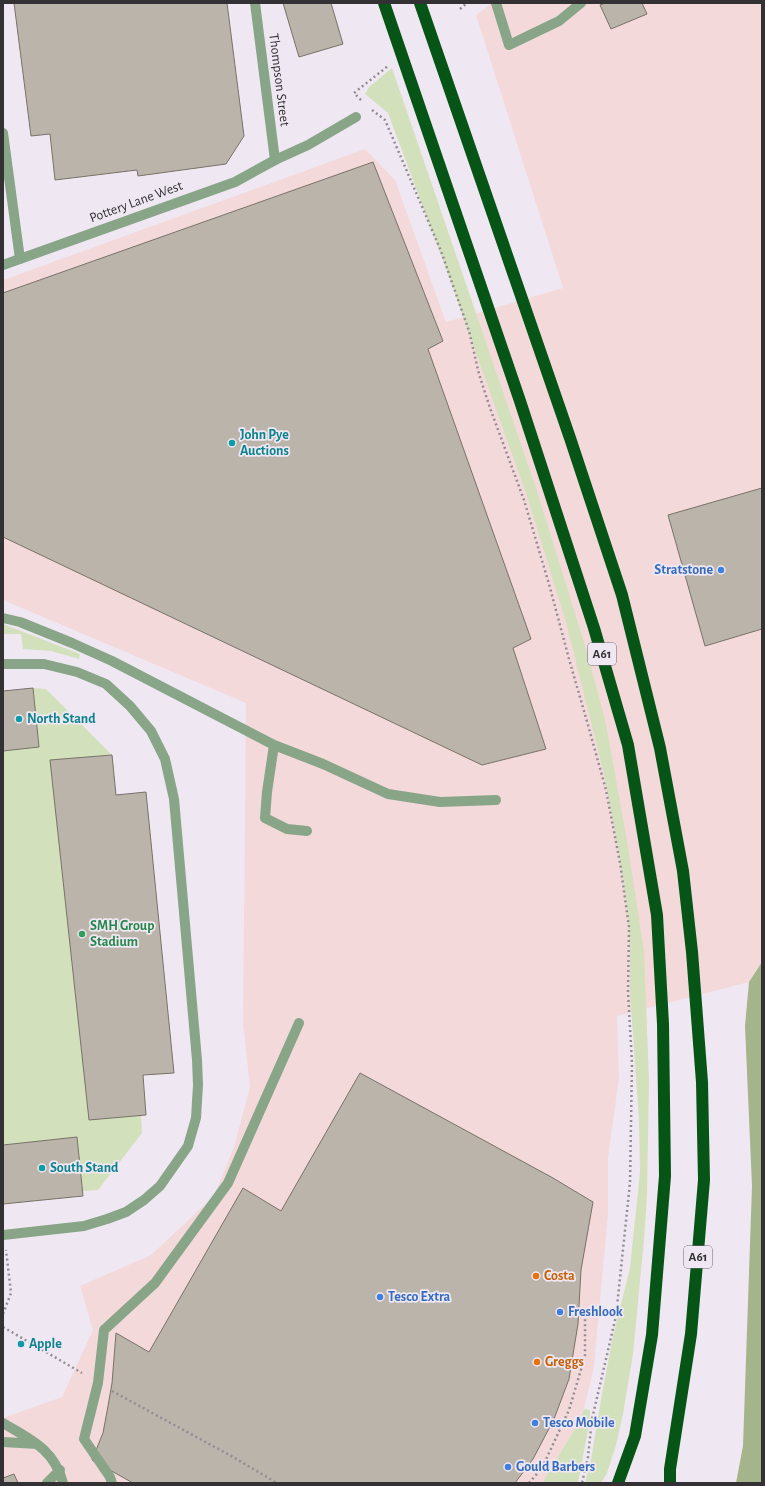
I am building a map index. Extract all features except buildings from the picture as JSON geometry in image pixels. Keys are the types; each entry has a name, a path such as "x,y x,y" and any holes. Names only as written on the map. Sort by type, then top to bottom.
{"highway":[{"name":"A61","path":"384,3 520,401 594,628 628,745 657,915 664,1024 665,1176 652,1334 635,1436 618,1483"},
{"name":"A61","path":"420,3 570,438 622,595 660,748 683,871 692,952 702,1082 704,1180 692,1334 670,1469 670,1483"}],"street":[{"name":"Thompson Street","path":"255,3 275,160"},
{"path":"496,3 509,45 559,21 581,3"},
{"name":"Pottery Lane West","path":"3,265 236,182 275,160 308,145 356,118"},
{"path":"3,133 20,259"},
{"path":"3,618 20,622 65,640 112,662 274,745 323,764 388,794 440,802 496,800"},
{"path":"3,664 44,664 78,672 106,684 130,706 152,731 165,759 174,799 198,1085 196,1118 188,1146 160,1186 144,1200 126,1212 84,1226 4,1235"},
{"path":"274,745 265,818 287,829 307,831"},
{"path":"112,1483 110,1477 84,1438 98,1383 104,1330 155,1283 228,1183 299,1023"},
{"path":"3,1423 40,1445 51,1456 60,1470 63,1483"},
{"path":"3,1442 40,1445"},
{"path":"47,1483 60,1470"}],"path":[{"path":"460,9 467,3"},
{"path":"364,103 354,93 393,62"},
{"path":"369,108 385,120 441,251 461,306 469,331 479,374 524,500 549,584 606,790 620,863 629,927 628,992 632,1064 630,1183 616,1316 592,1419 588,1457 582,1483"},
{"path":"3,1314 11,1293 4,1235"},
{"path":"529,1483 542,1468 569,1410 585,1356 585,1317"},
{"path":"3,1327 98,1383 233,1457 277,1483"}],"shaded area":[{"path":"492,3 762,3 762,962 749,982 617,1016 619,1078 608,1158 608,1214 594,1366 585,1405 576,1427 542,1483 3,1483 3,1418 62,1397 93,1330 80,1286 151,1255 214,1196 234,1147 250,1087 243,1023 246,703 3,600 3,280 365,149 395,180 446,322 563,288 476,15"}],"green space":[{"path":"392,68 537,491 587,652 606,724 627,841 644,951 649,1081 647,1194 644,1240 633,1354 623,1414 616,1445 607,1473 601,1483 585,1483 591,1460 613,1336 630,1268 640,1172 639,1120 630,992 630,949 627,906 604,774 566,622 528,499 448,274 388,113 365,94 369,87"},
{"path":"3,624 80,654 79,659 51,651 23,649 21,634 3,634"},
{"name":"SMH Group Stadium","path":"33,688 46,689 112,755 116,795 146,792 174,1073 143,1075 146,1115 141,1115 142,1133 98,1190 83,1191 83,1196 3,1204 3,691"},
{"path":"762,962 762,1483 736,1483 743,1446 752,1186 745,1026 749,982"},
{"path":"584,1409 590,1410 590,1420 578,1483 542,1483 576,1427"}],"place":[{"name":"John Pye Auctions","path":"232,443"},
{"name":"Stratstone","path":"721,570"},
{"name":"North Stand","path":"19,719"},
{"name":"SMH Group Stadium","path":"82,934"},
{"name":"South Stand","path":"42,1168"},
{"name":"Costa","path":"536,1276"},
{"name":"Tesco Extra","path":"380,1297"},
{"name":"Freshlook","path":"560,1312"},
{"name":"Apple","path":"21,1344"},
{"name":"Greggs","path":"537,1362"},
{"name":"Tesco Mobile","path":"535,1423"},
{"name":"Gould Barbers","path":"508,1467"}]}
